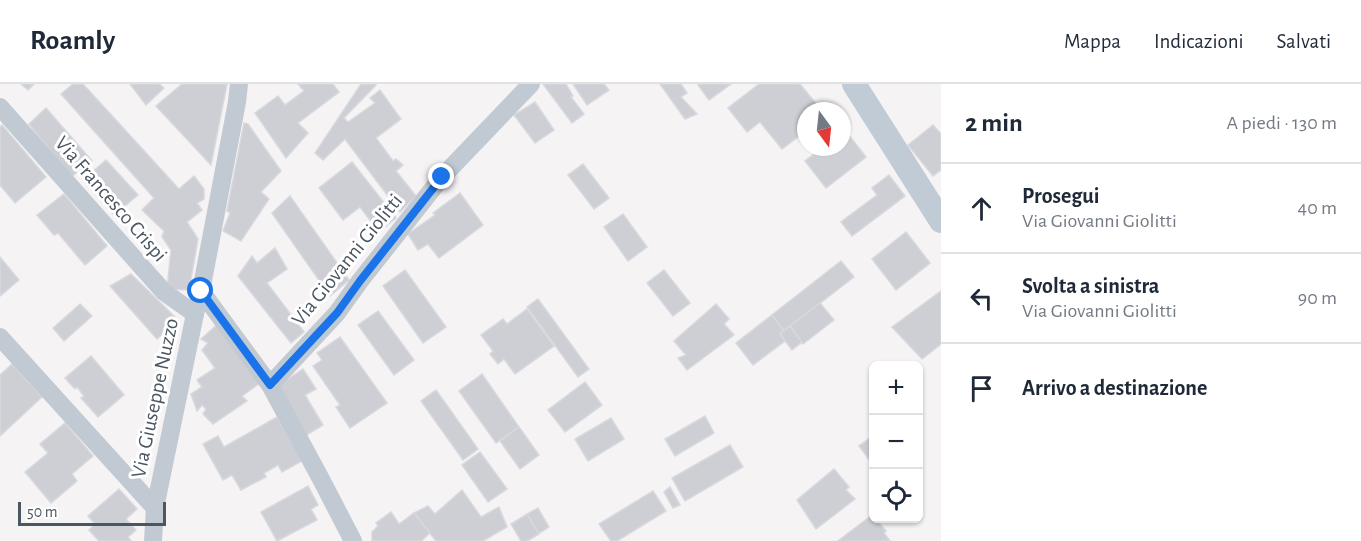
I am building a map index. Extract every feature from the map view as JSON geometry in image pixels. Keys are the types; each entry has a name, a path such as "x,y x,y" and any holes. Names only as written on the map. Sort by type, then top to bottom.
{"main road":[{"path":"854,84 941,221"}],"street":[{"name":"Via Giuseppe Nuzzo","path":"153,541 155,508 201,291 239,84"},
{"name":"Via Giovanni Giolitti","path":"270,385 337,313 442,177 531,84"},
{"name":"Via Francesco Crispi","path":"0,107 164,292 195,314"},
{"path":"201,291 270,385 353,541"},
{"name":"Via Giuseppe Nuzzo","path":"0,337 155,508"}],"building":[{"path":"21,84 34,84 28,90"},
{"path":"73,84 83,84 179,189 194,176 204,189 204,199 197,203 202,210 187,222 198,239 189,290 167,289 171,250 162,237 164,231 142,210 154,198 61,94"},
{"path":"130,84 159,84 164,88 146,105"},
{"path":"182,84 227,84 211,165 156,106"},
{"path":"298,84 333,84 339,92 298,123 308,133 286,158 255,113 278,96 285,105 304,91"},
{"path":"361,84 376,85 344,118 348,122 375,103 370,98 380,90 401,119 376,138 393,161 396,159 403,165 396,171 416,196 400,212 345,139 323,160 315,153"},
{"path":"543,84 566,84 573,96 571,97 584,114 572,123"},
{"path":"573,84 604,84 609,90 587,105"},
{"path":"660,84 681,84 687,93 681,97 697,114 685,119"},
{"path":"699,84 731,84 709,100"},
{"path":"759,84 800,84 815,102 797,102 797,138 782,149 760,122 747,132 728,108"},
{"path":"535,102 554,130 535,143 514,115"},
{"path":"46,108 92,161 71,177 29,124"},
{"path":"244,123 248,124 281,171 261,192 269,199 241,241 223,231 230,213 227,211"},
{"path":"2,125 46,177 15,203 0,185 0,127"},
{"path":"933,125 941,134 941,170 933,176 908,145"},
{"path":"851,138 866,157 826,188 805,161 811,156 851,156"},
{"path":"106,160 138,195 114,215 83,180"},
{"path":"352,162 396,218 379,232 360,207 343,220 319,188"},
{"path":"583,164 609,198 594,209 568,175"},
{"path":"889,175 905,196 852,236 841,222 877,195 872,188"},
{"path":"460,193 483,225 439,258 428,244 418,250 408,234"},
{"path":"64,194 107,246 85,265 58,233 54,235 37,215"},
{"path":"290,196 349,280 330,296 272,213"},
{"path":"623,214 647,247 628,261 604,227"},
{"path":"906,232 930,263 896,290 872,259"},
{"path":"275,248 287,269 267,283 304,332 291,343 238,276 252,256 257,263"},
{"path":"0,257 19,280 0,296"},
{"path":"841,261 854,277 784,331 772,315"},
{"path":"405,270 446,327 423,343 383,286"},
{"path":"664,270 690,303 673,316 647,283"},
{"path":"131,274 178,320 157,339 110,286"},
{"path":"941,291 941,344 922,359 892,327"},
{"path":"538,299 589,369 578,377 527,307"},
{"path":"820,303 834,320 803,344 790,326"},
{"path":"80,304 92,316 64,341 53,328"},
{"path":"716,304 729,319 724,324 734,335 687,370 678,358 686,355 674,341"},
{"path":"527,309 554,346 515,374 504,359 498,364 490,354 493,351 481,335 503,319 507,324"},
{"path":"378,311 414,360 394,375 358,325"},
{"path":"772,315 784,331 780,334 785,341 753,365 736,343"},
{"path":"219,323 260,383 242,396 247,401 213,424 203,414 206,409 202,405 197,411 191,394 202,387 197,380 215,368 202,350 208,343 201,339"},
{"path":"790,326 802,342 792,350 780,334"},
{"path":"340,337 387,403 350,428 336,407 340,405 313,366 322,360 317,353"},
{"path":"91,356 124,395 98,417 81,398 84,396 77,387 75,389 65,378"},
{"path":"12,364 42,397 0,436 0,375"},
{"path":"303,369 316,389 305,395 323,425 305,436 275,388"},
{"path":"482,374 519,427 496,443 459,391"},
{"path":"585,382 602,405 565,432 548,410"},
{"path":"436,390 478,449 463,460 421,401"},
{"path":"705,416 714,433 675,456 665,439"},
{"path":"277,417 302,461 282,472 278,465 264,473 266,477 241,490 232,475 223,480 203,444 218,436 224,447"},
{"path":"611,418 624,439 588,461 575,439"},
{"path":"65,423 93,456 72,474 77,481 51,503 25,472 48,453 40,444"},
{"path":"519,427 539,455 520,469 500,441"},
{"path":"869,439 869,459 859,446"},
{"path":"730,445 743,467 685,501 672,478"},
{"path":"480,452 507,489 488,502 462,465"},
{"path":"834,469 849,487 846,490 855,499 816,529 797,500"},
{"path":"308,486 318,505 311,509 317,520 277,541 261,512"},
{"path":"670,487 680,505 673,508 664,492"},
{"path":"119,489 137,509 126,519 136,530 128,537 131,541 99,541 89,530 95,524 88,516"},
{"path":"462,490 481,517 499,507 507,527 483,541 436,541 414,513 428,506 435,514"},
{"path":"653,491 666,511 617,541 611,541 599,524"},
{"path":"538,508 549,527 538,534 527,514"},
{"path":"391,512 399,524 414,513 430,533 421,541 372,541 372,532 378,526 376,523"},
{"path":"527,514 539,534 527,541 521,541 511,524"},
{"path":"869,517 869,523 879,523 890,541 838,541"}],"route":[{"path":"201,291 270,385 337,313 442,177"}]}
